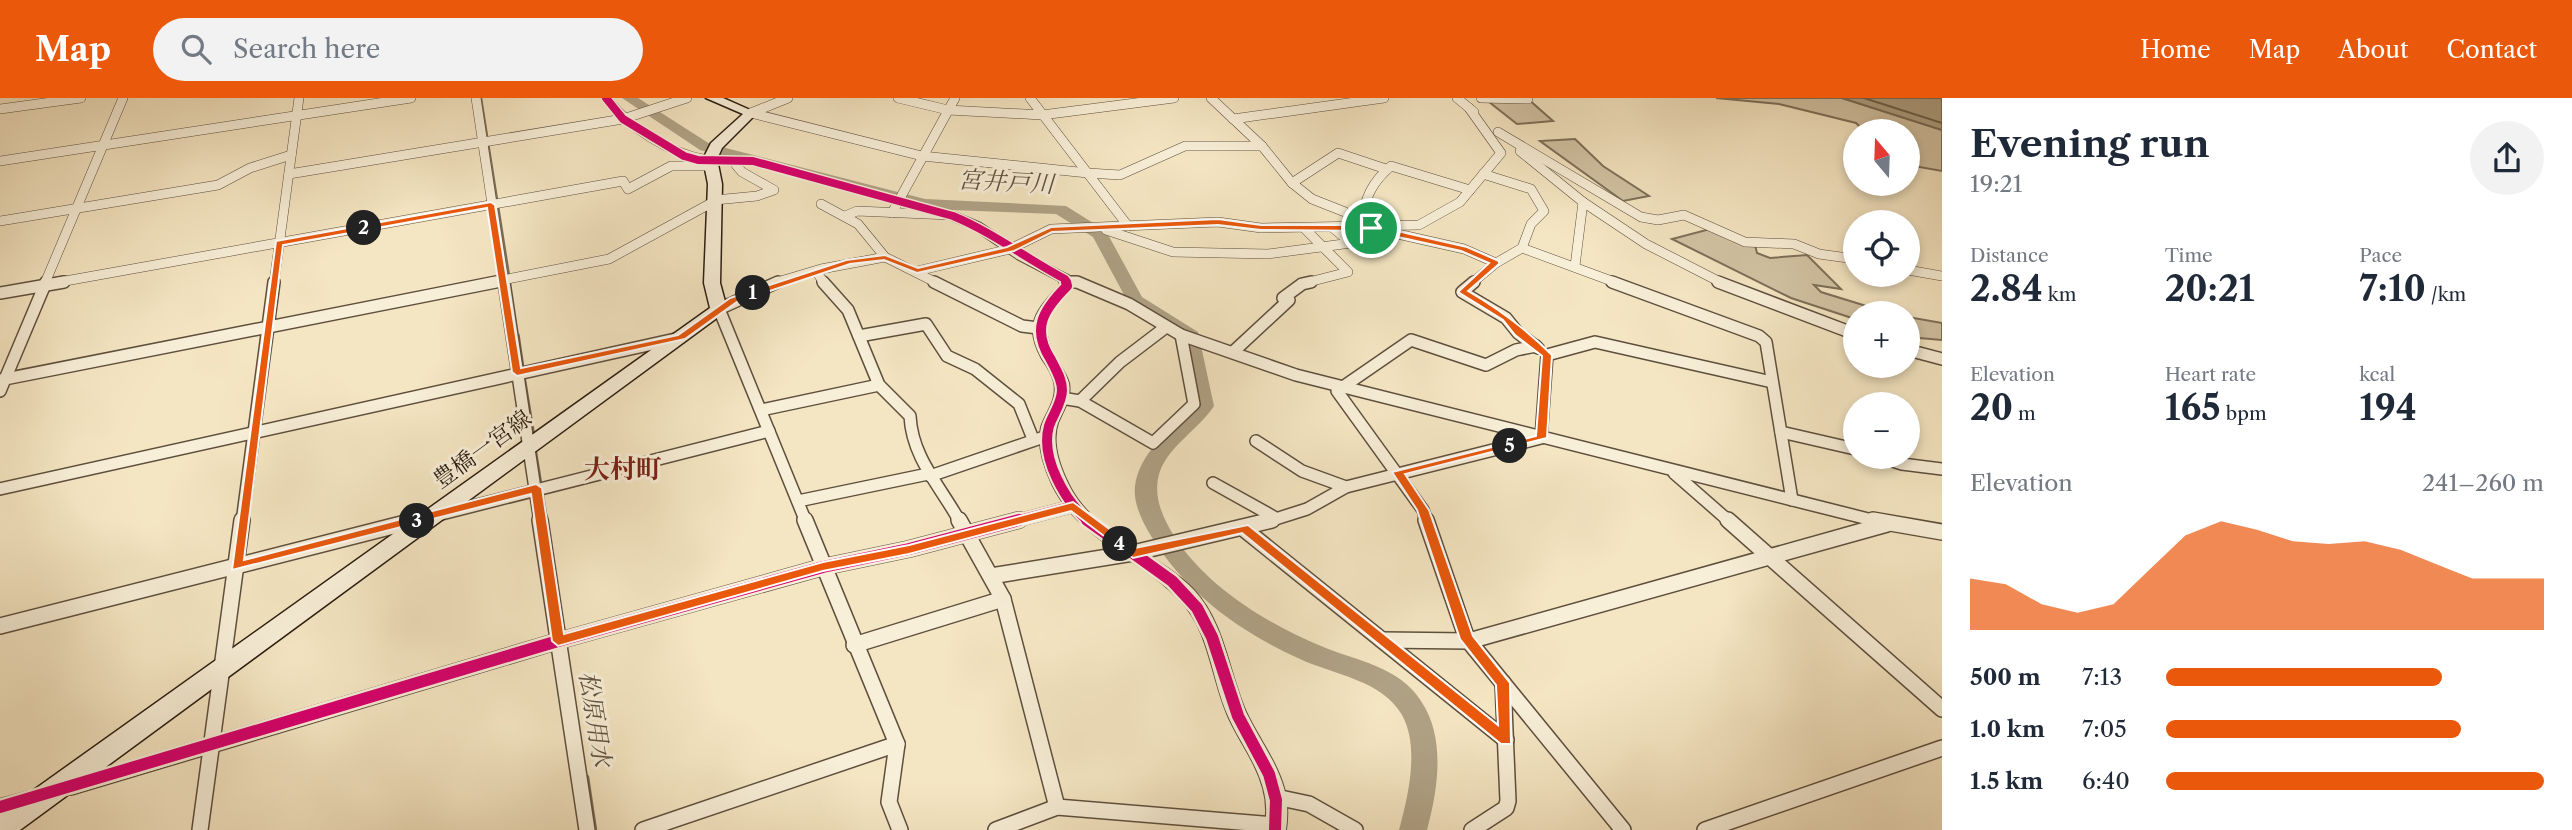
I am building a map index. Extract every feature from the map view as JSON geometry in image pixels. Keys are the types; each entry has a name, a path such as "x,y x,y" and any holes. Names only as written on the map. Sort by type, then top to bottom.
{"main road":[{"path":"712,98 751,113 712,156 715,184 712,283 719,309"},
{"name":"豊橋一宮線","path":"0,829 719,309"}],"street":[{"path":"0,109 80,98"},
{"path":"0,391 2,380 122,98"},
{"path":"200,830 299,98"},
{"path":"0,161 411,98"},
{"path":"476,98 521,372 528,446 540,487 563,639 587,830"},
{"path":"606,98 622,118 684,156 738,160 953,216 978,226 1010,249 1068,282 1077,282 1129,304 1182,335 1340,388 1888,524 1942,532"},
{"path":"289,174 622,118 687,98"},
{"path":"898,98 948,110 1042,115 1174,98"},
{"path":"898,202 955,98"},
{"path":"1030,98 1128,226"},
{"path":"1210,98 1262,146 1292,183 1312,199 1366,226 1464,249 1496,262"},
{"path":"1233,119 1384,98"},
{"path":"1457,98 1616,226 1727,285 1843,330"},
{"path":"1480,98 1528,99"},
{"path":"751,113 781,99"},
{"path":"917,271 1010,249 1051,229 1218,222 1261,228 1335,229 1419,225 1460,202 1501,149 1474,119 1469,108"},
{"path":"751,113 922,156 1088,173 1120,175 1185,146 1262,146"},
{"path":"1498,132 1641,217 1658,220 1684,215 1745,242 1774,246 1794,244 1819,254 1843,257"},
{"path":"1292,183 1338,153 1386,169"},
{"path":"0,221 218,185 250,168 291,155"},
{"path":"0,293 623,181 628,189 635,186 636,182 671,166 712,156"},
{"path":"2,380 609,259 715,200 757,196 774,190 742,172 736,165 738,160"},
{"path":"1366,226 1364,202 1386,169 1391,166 1470,190"},
{"path":"1483,174 1531,189 1544,211 1531,224 1522,248 1496,262 1462,292 1506,318 1518,333 1541,351"},
{"path":"845,216 852,211 898,202"},
{"path":"1575,266 1579,226 1585,214 1583,202"},
{"path":"821,204 837,208 874,239 885,257"},
{"path":"1097,228 1173,252 1268,254 1351,243 1335,229"},
{"path":"1233,352 1289,300 1283,298 1290,290 1348,272 1304,228"},
{"path":"1522,248 1575,266 1660,302 1759,336 1766,342 1792,500"},
{"path":"900,830 888,802 897,744 719,309 760,290 816,271 849,262 885,257 1022,326 1038,328"},
{"path":"816,271 833,296 848,310 879,385 910,416 911,433 929,475 967,533 1003,599 1057,807"},
{"path":"1920,272 1942,276"},
{"path":"798,501 929,475 1027,445 1041,438 1062,398 1059,376 1042,345 1038,328 1045,309 1068,282"},
{"path":"859,337 915,323 926,324 947,356 975,369 1019,404 1047,444 1060,484 1073,506 1186,594 1207,623 1228,691 1266,765 1276,797 1275,827 1057,807 996,830"},
{"path":"1080,401 1130,352 1148,339 1159,335 1166,327"},
{"path":"1062,398 1080,401 1153,443 1194,404 1182,335"},
{"path":"0,489 681,337"},
{"path":"1623,830 1469,641 1423,510 1337,391 1364,368 1388,356 1410,340 1486,365 1516,350 1541,351 1595,342 1772,382"},
{"path":"1541,351 1541,438"},
{"path":"1920,353 1942,359"},
{"path":"761,410 879,385"},
{"path":"0,626 769,431"},
{"path":"1781,432 1843,446"},
{"path":"991,576 1133,553 1244,528 1307,509 1346,487 1397,472 1541,438"},
{"path":"1256,442 1302,471 1346,487"},
{"path":"1920,466 1942,469"},
{"path":"1672,471 1942,709"},
{"path":"1213,483 1274,517"},
{"path":"0,807 563,639 823,567 909,549 1073,506"},
{"path":"1382,640 1469,641 1888,524"},
{"path":"1244,528 1506,740"},
{"path":"855,645 1003,599"},
{"path":"1472,830 1506,808 1508,801 1503,683"},
{"path":"643,830 897,744"},
{"path":"1705,830 1942,748"},
{"path":"1276,797 1309,804 1356,830"}],"shaded area":[{"path":"1484,98 1528,99 1553,121 1517,124"},
{"path":"1716,98 1842,98 1908,119 1843,120 1779,104"},
{"path":"1920,123 1942,130 1942,171 1920,167"},
{"path":"1575,139 1603,166 1649,196 1623,201 1540,141"},
{"path":"1710,229 1755,245 1757,253 1770,258 1807,255 1841,289 1814,285 1821,292 1850,301 1843,301 1843,315 1791,298 1672,239"},
{"path":"1920,319 1942,323 1942,340 1920,338"}],"water":[{"path":"1842,98 1942,98 1942,130 1920,123 1920,119 1908,119"}],"waterway":[{"name":"松原用水","path":"481,98 509,276"},
{"name":"宮井戸川","path":"629,98 705,147 925,204 1060,209 1100,234 1135,300 1189,332 1204,406 1171,440 1150,471 1146,486 1147,504 1155,524 1184,566 1234,610 1293,645 1382,681 1404,698 1413,710 1422,738 1422,786 1413,830"},
{"name":"松原用水","path":"518,335 523,369"},
{"name":"松原用水","path":"524,377 534,438"},
{"name":"松原用水","path":"535,449 546,517"},
{"name":"松原用水","path":"587,777 595,830"}],"cycle path":[{"path":"606,98 623,119 684,156 698,160 753,161 953,216 977,226 1021,256 1065,279 1067,286 1050,303 1039,326 1043,346 1062,387 1061,398 1048,434 1048,448 1060,484 1070,502 1084,518 1172,581 1187,595 1206,622 1238,716 1261,757 1274,788 1275,830"},
{"path":"0,807 558,641 823,567 909,549 1073,506"}],"district":[{"name":"大村町","path":"623,469"}],"route":[{"path":"491,205 517,372 681,337 734,300 849,262 885,257 917,271 1010,249 1051,229 1218,222 1261,228 1371,228 1464,249 1496,262 1478,275 1462,292 1479,299 1506,318 1518,333 1547,355 1541,438 1397,472 1423,510 1467,639 1503,683 1506,740 1244,528 1133,553 1073,506 909,549 823,567 558,641 536,488 237,566 279,243 491,205"}]}
